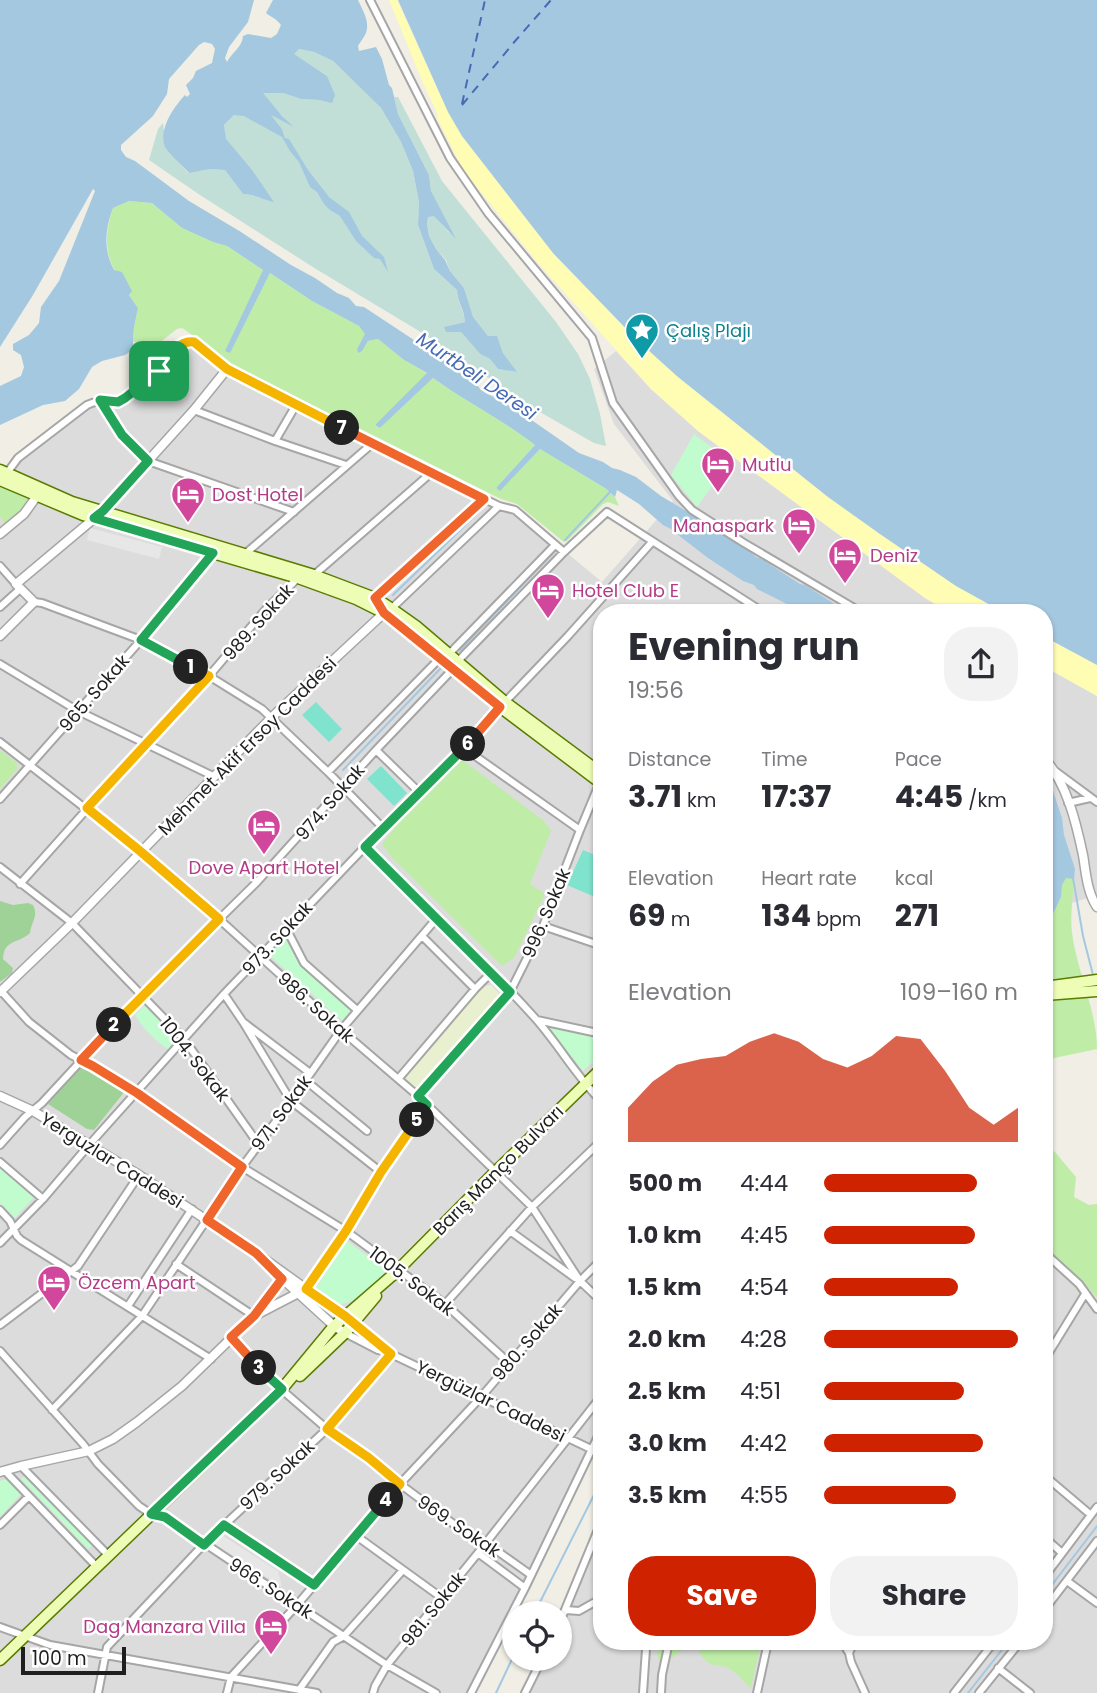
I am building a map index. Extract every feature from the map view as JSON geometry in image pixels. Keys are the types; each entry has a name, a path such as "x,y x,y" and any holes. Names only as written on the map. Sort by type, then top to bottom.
{"main road":[{"path":"2,475 94,518 298,578 388,611"},
{"path":"39,492 314,575 375,598 502,704 593,774"},
{"path":"1053,993 1097,981"},
{"path":"1053,987 1083,986 1097,990"},
{"name":"Barış Manço Bulvarı","path":"0,1660 282,1389 334,1326 349,1320 593,1076"},
{"name":"Barış Manço Bulvarı","path":"282,1389 294,1382 345,1333 349,1320"}],"street":[{"path":"370,0 450,158 488,213 592,338 613,403 671,485 692,510 847,604"},
{"path":"2,475 18,458 94,401 118,402 125,398 159,371 173,352 189,341 194,342 227,369 296,405 484,499 515,510 564,552"},
{"path":"0,607 18,586 103,511 194,410 227,369"},
{"path":"100,400 122,435 148,461 294,512"},
{"path":"275,441 296,405"},
{"path":"194,410 346,466"},
{"path":"245,554 373,443"},
{"path":"314,575 431,473"},
{"path":"0,534 24,513 39,492"},
{"path":"375,598 484,499"},
{"name":"Mehmet Akif Ersoy Caddesi","path":"1,992 72,923 272,717 499,506"},
{"name":"974. Sokak","path":"0,1145 142,995 265,874 456,665 564,552 607,512 652,542"},
{"path":"652,542 750,604"},
{"name":"973. Sokak","path":"598,604 652,542"},
{"path":"328,772 555,545"},
{"name":"965. Sokak","path":"0,799 141,640 213,553"},
{"path":"0,566 34,602 141,640 209,676 262,709 383,828"},
{"name":"989. Sokak","path":"20,884 209,676 267,608 298,578"},
{"path":"0,636 34,602"},
{"name":"973. Sokak","path":"0,1244 224,994 383,828 464,748 593,609"},
{"path":"0,664 78,711 214,776"},
{"name":"986. Sokak","path":"0,742 140,851 418,1096 532,1207 580,1282 593,1294"},
{"path":"464,748 580,830"},
{"path":"376,750 419,792"},
{"path":"1054,769 1094,800"},
{"path":"1054,769 1078,830 1091,897 1097,907"},
{"name":"996. Sokak","path":"418,1096 510,992 543,926 593,799"},
{"path":"1068,803 1094,800"},
{"path":"365,847 537,1020 593,1093"},
{"name":"1004. Sokak","path":"0,867 72,923 184,1039 258,1144"},
{"name":"971. Sokak","path":"52,1410 142,1316 258,1144 341,1030 437,918"},
{"path":"543,926 593,943"},
{"path":"286,928 304,963 357,1010"},
{"path":"422,936 475,989"},
{"path":"399,1079 491,973"},
{"name":"1005. Sokak","path":"1,992 29,1022 71,1055 137,1093 242,1167 346,1231 396,1271 445,1304 509,1363"},
{"path":"224,994 291,1101 381,1172"},
{"path":"537,1020 593,1032"},
{"path":"243,1022 310,1073"},
{"path":"305,1080 367,1131"},
{"name":"Yerguzlar Caddesi","path":"0,1096 33,1111 139,1175 256,1253"},
{"path":"254,1316 302,1291 346,1231 381,1172 427,1105"},
{"path":"445,1304 532,1207 593,1149"},
{"path":"0,1163 43,1199"},
{"path":"0,1325 78,1266 139,1175"},
{"path":"128,1306 192,1209"},
{"path":"0,1210 21,1240 211,1359"},
{"path":"510,1231 580,1282"},
{"name":"Yergüzlar Caddesi","path":"256,1253 302,1291 349,1320 389,1353 591,1449"},
{"path":"1053,1260 1079,1284 1097,1308"},
{"path":"176,1264 254,1316"},
{"name":"980. Sokak","path":"231,1677 593,1268"},
{"path":"97,1567 2,1472 89,1451 113,1439 211,1359 254,1316 284,1277"},
{"path":"302,1291 334,1326 378,1350 389,1353"},
{"path":"1053,1346 1085,1294"},
{"name":"969. Sokak","path":"231,1337 267,1377 327,1429 471,1537 485,1543 531,1575"},
{"name":"966. Sokak","path":"0,1351 98,1464 139,1506 151,1514 165,1517 387,1665 436,1693"},
{"name":"979. Sokak","path":"106,1656 107,1647 204,1545 327,1429 389,1353"},
{"name":"981. Sokak","path":"373,1693 387,1665 593,1406"},
{"path":"471,1693 593,1445"},
{"path":"21,1466 109,1556"},
{"path":"1053,1483 1091,1515"},
{"path":"0,1525 28,1497"},
{"path":"1053,1565 1097,1507"},
{"path":"224,1525 314,1585"},
{"path":"355,1535 442,1598"},
{"path":"1053,1598 1097,1541"},
{"path":"570,1601 593,1542"},
{"path":"1053,1545 1062,1553"},
{"path":"478,1553 525,1588"},
{"path":"299,1690 333,1643 344,1636 402,1570"},
{"path":"1067,1581 1097,1604"},
{"path":"572,1610 579,1611 593,1603"},
{"path":"0,1627 50,1645 317,1693"},
{"path":"643,1693 646,1650"},
{"path":"661,1693 667,1650"},
{"path":"757,1693 766,1650"},
{"path":"847,1650 865,1693"},
{"path":"954,1693 988,1650"},
{"path":"979,1693 1013,1650"},
{"path":"98,1693 106,1656"},
{"path":"998,1668 1030,1693"},
{"path":"525,1693 536,1671"},
{"path":"227,1693 231,1677"}],"shaded area":[{"path":"0,0 254,0 248,22 229,47 225,58 227,62 241,44 243,36 248,34 271,38 277,34 281,25 266,13 273,0 358,0 367,26 358,46 359,51 376,47 392,88 398,114 429,175 431,191 456,239 434,216 428,217 429,236 450,271 464,288 473,317 488,336 497,336 503,353 517,372 498,369 490,359 480,354 461,332 446,332 444,327 465,322 463,313 457,290 434,269 418,225 419,202 413,171 401,142 381,108 333,61 314,52 299,49 294,54 327,76 335,95 332,103 301,99 283,93 263,93 294,127 271,115 282,129 285,138 289,139 329,197 349,212 362,236 384,257 388,272 380,259 374,258 356,241 340,216 330,210 310,187 299,162 282,137 244,116 234,115 224,125 226,139 274,202 243,194 225,170 210,169 189,173 167,150 163,140 165,126 176,106 185,95 187,97 190,94 186,85 196,71 212,63 215,49 212,44 204,42 199,45 169,79 167,94 153,116 121,145 121,150 126,157 189,201 349,298 356,306 364,307 432,355 455,366 481,390 520,412 579,453 636,477 718,533 835,604 787,604 757,589 708,558 639,504 617,490 615,497 605,488 540,449 500,491 496,488 535,445 433,378 380,428 375,425 427,373 404,360 378,339 368,341 358,353 357,349 365,334 359,326 312,301 270,273 230,353 225,351 263,270 227,246 182,228 152,203 129,201 113,208 107,231 110,262 114,270 122,272 132,291 129,295 138,308 133,334 134,349 92,367 79,389 65,401 43,405 0,425 0,386 21,376 24,367 21,355 13,350 13,344 29,335 39,323 41,307 59,281 95,191 93,189 0,347"},
{"path":"398,0 1097,0 1097,665 1053,641 1053,604 989,604 956,586 828,497 678,377 637,340 553,253 462,136 448,112"},
{"path":"299,49 314,52 333,61 381,108 401,142 413,171 419,202 418,225 434,269 457,290 464,317 465,322 445,327 461,332 480,354 490,359 498,369 516,372 503,353 497,337 489,337 473,318 464,288 450,271 446,260 429,236 428,216 435,216 450,234 431,191 429,175 398,114 394,97 398,97 442,181 556,322 578,354 590,379 606,446 594,443 533,408 424,334 316,269 149,160 158,129 163,123 166,147 188,173 210,169 225,170 243,194 273,201 253,171 225,139 224,125 234,115 244,115 285,138 282,129 270,114 290,124 262,93 283,93 301,99 331,102 327,76 293,54"},
{"path":"184,342 194,342 227,369 431,473 515,510 602,582 673,501 614,424 594,369 616,351 651,389 698,431 935,604 593,604 593,1446 516,1601 502,1601 502,1630 471,1693 0,1693 0,470 9,469 88,405 118,402 126,398"},
{"path":"90,528 162,547 159,559 87,540"},
{"path":"1053,671 1097,696 1097,907 1091,897 1053,909"},
{"path":"316,702 342,729 329,742 302,715"},
{"path":"381,766 407,793 394,806 367,779"},
{"path":"1053,791 1075,869 1074,879 1066,878 1062,885 1061,897 1053,914"},
{"path":"583,850 593,854 593,896 567,885"},
{"path":"1053,1252 1086,1282 1097,1299 1097,1693 525,1693 536,1671 572,1671 572,1601 569,1601 593,1542 593,1650 1053,1650"},
{"path":"220,1534 278,1571 282,1587 212,1542"}],"green space":[{"path":"129,201 152,203 182,228 227,246 263,270 226,351 230,352 270,273 312,301 359,326 366,334 357,349 362,350 368,341 378,339 404,360 428,374 375,425 380,428 433,378 535,445 496,488 500,490 540,449 605,488 615,497 619,506 608,502 603,504 564,542 517,504 501,499 226,362 182,328 150,350 133,341 138,308 110,261 107,238 113,208"},
{"path":"694,434 730,461 697,507 671,475"},
{"path":"0,485 28,496 30,500 29,505 6,525 0,517"},
{"path":"0,750 16,762 18,768 0,789"},
{"path":"461,759 544,821 551,831 530,884 545,894 514,958 502,966 392,858 382,844 407,812"},
{"path":"1066,877 1074,879 1072,933 1094,1020 1097,1049 1053,1058 1053,914 1061,897"},
{"path":"0,901 13,905 33,905 35,916 30,933 6,948 3,959 13,968 12,973 0,982"},
{"path":"285,937 295,957 305,969 351,1010 342,1021 268,954"},
{"path":"491,985 498,992 499,998 421,1087 415,1088 406,1079 407,1073 484,986"},
{"path":"144,1006 178,1034 178,1044 169,1050 150,1034 135,1015"},
{"path":"547,1026 593,1035 593,1062 583,1071"},
{"path":"83,1065 91,1067 125,1091 94,1130 87,1129 48,1104"},
{"path":"1053,1151 1076,1177 1074,1197 1089,1205 1097,1204 1097,1298 1083,1281 1053,1256"},
{"path":"0,1167 34,1197 15,1218 0,1203"},
{"path":"347,1241 387,1270 359,1297 337,1305 315,1289"},
{"path":"26,1475 93,1545 88,1549 21,1479"},
{"path":"8,1479 21,1494 0,1517 0,1481"},
{"path":"657,1650 682,1650 660,1665"},
{"path":"698,1650 759,1650 751,1688 730,1669 713,1665"}],"sand":[{"name":"Çalış Plajı","path":"389,0 397,0 448,112 462,136 553,253 637,340 678,377 828,497 956,586 989,604 935,604 925,598 698,431 651,389 538,263 463,170"},
{"path":"1053,641 1097,665 1097,696 1053,671"}],"waterway":[{"path":"565,540 610,492"},
{"path":"393,595 485,506"},
{"path":"460,650 556,550"},
{"path":"343,770 441,668"},
{"path":"1073,878 1093,975"},
{"name":"Murtbeli Deresi","path":"541,1601 593,1497"},
{"path":"1053,1584 1097,1526"},
{"path":"968,1693 1002,1650"},
{"name":"Murtbeli Deresi","path":"496,1693 506,1671"}],"ferry route":[{"path":"462,104 485,0"},
{"path":"462,105 551,0"}],"place":[{"name":"Çalış Plajı","path":"642,360"},
{"name":"Mutlu","path":"718,494"},
{"name":"Dost Hotel","path":"188,524"},
{"name":"Manaspark","path":"799,555"},
{"name":"Deniz","path":"845,585"},
{"name":"Hotel Club E","path":"548,620"},
{"name":"Dove Apart Hotel","path":"264,856"},
{"name":"Özcem Apart","path":"54,1312"},
{"name":"Dag Manzara Villa","path":"271,1656"}],"route":[{"path":"184,342 194,342 227,369 484,499 375,598 384,613 500,707 464,748 365,847 510,992 418,1096 427,1105 306,1289 345,1316 391,1354 327,1429 369,1458 400,1484 314,1585 224,1525 204,1545 165,1517 151,1514 282,1389 267,1377 231,1337 254,1316 282,1279 256,1253 207,1220 242,1167 137,1093 81,1060 219,919 87,808 209,676 141,640 213,553 94,518 148,461 122,435 100,400 118,402 159,371 168,357 184,342"}]}
